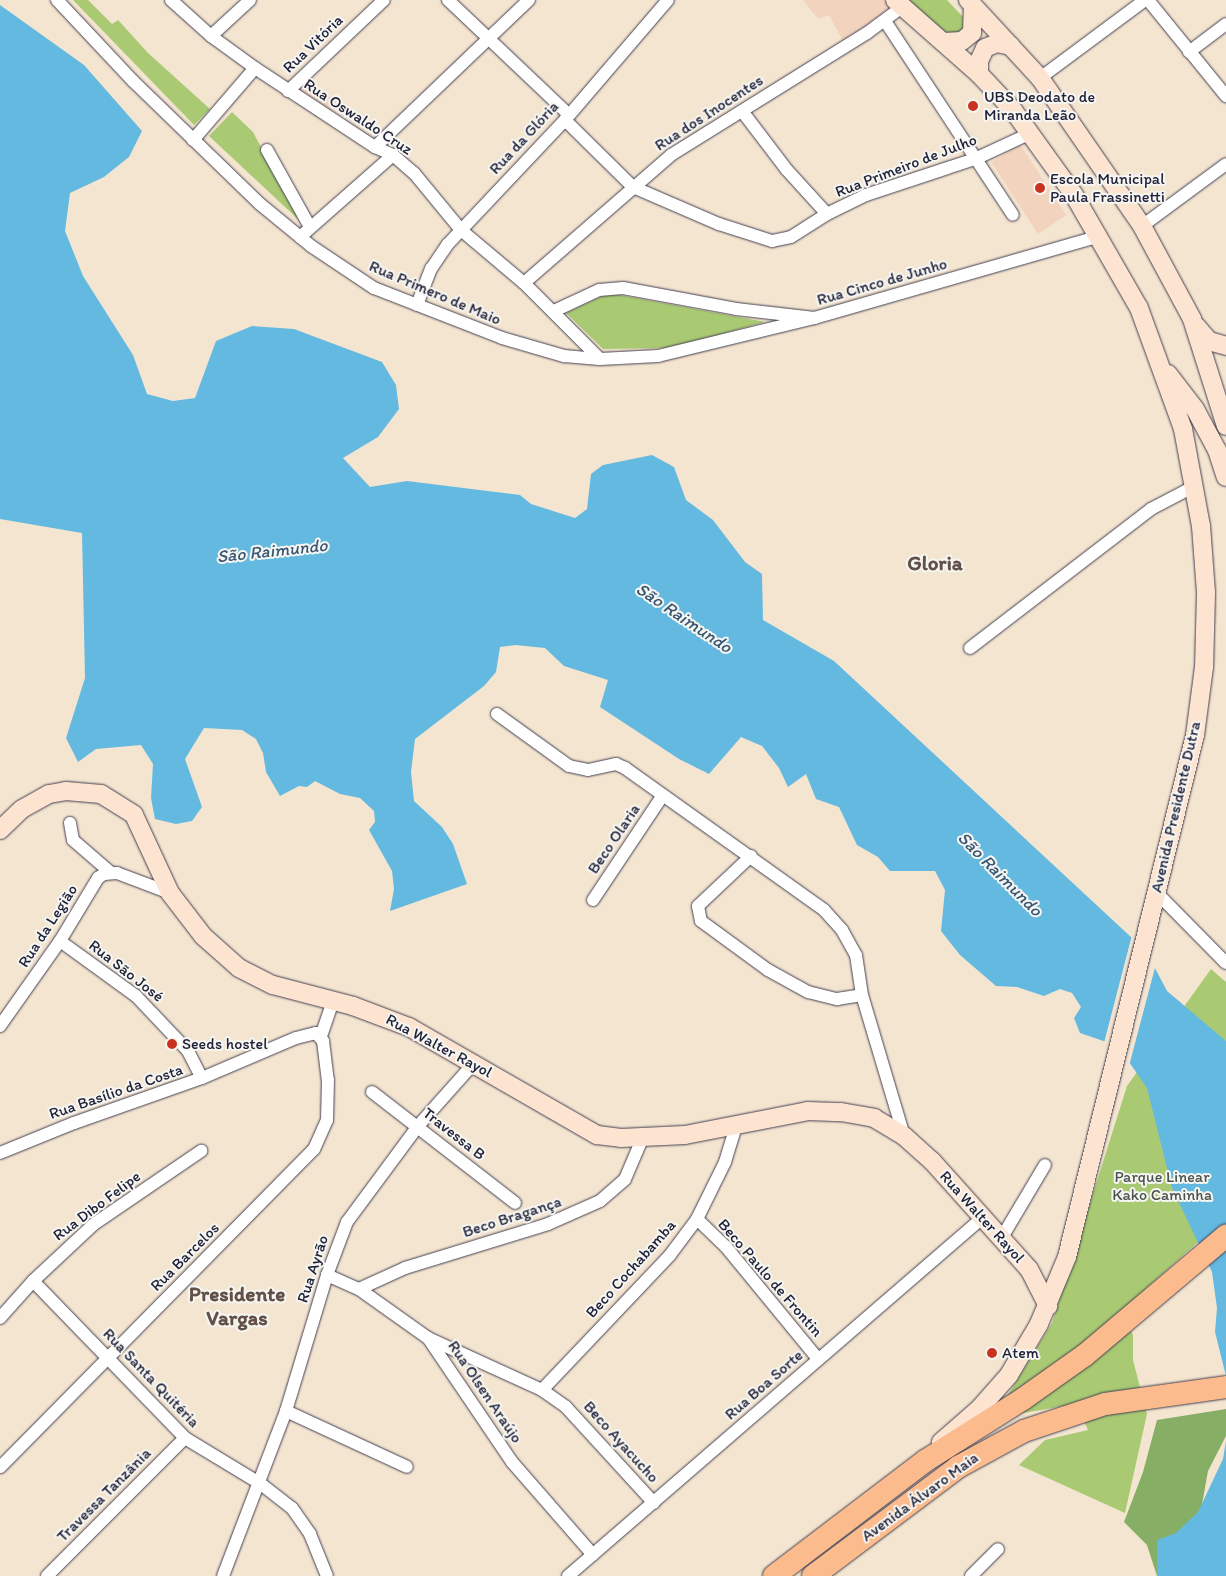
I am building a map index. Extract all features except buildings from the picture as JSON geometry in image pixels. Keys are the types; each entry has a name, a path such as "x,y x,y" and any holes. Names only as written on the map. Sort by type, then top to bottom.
{"highway":[{"name":"Avenida Álvaro Maia","path":"774,1576 926,1461 1055,1377 1138,1312 1226,1236"},
{"name":"Avenida Álvaro Maia","path":"813,1576 927,1488 995,1445 1066,1414 1148,1395 1226,1387"}],"street":[{"name":"Rua Primero de Maio","path":"57,0 193,140 300,237 374,288 534,348 564,356 600,359 658,356 814,318"},
{"name":"Rua Oswaldo Cruz","path":"171,0 211,36 254,68 375,147 393,155 414,173 461,230 524,283 600,359"},
{"path":"211,36 250,0"},
{"name":"Rua Vitória","path":"288,90 384,0"},
{"name":"Rua Primeiro de Julho","path":"448,0 567,117 633,186 719,224 772,241 791,237 827,214 866,195 975,159 1031,133"},
{"path":"375,147 529,0"},
{"name":"Rua da Glória","path":"417,305 431,269 461,230 567,117 668,0"},
{"path":"1040,78 1147,0 1226,96"},
{"path":"943,42 962,41 972,33 970,3"},
{"path":"970,3 1040,78 1142,226 1192,319 1224,409 1226,426"},
{"name":"Avenida Presidente Dutra","path":"898,4 979,74 1031,133 1100,236 1139,308 1183,430 1195,486 1206,593 1202,683 1182,794 1155,891 1102,1108 1081,1205 1048,1306 1023,1353 1000,1386"},
{"name":"Rua dos Inocentes","path":"524,283 633,186 671,155 886,21 898,4"},
{"path":"886,21 1013,215"},
{"path":"1189,52 1226,24"},
{"path":"979,74 979,61 989,45 997,43 1012,46"},
{"path":"193,140 254,68"},
{"path":"742,111 787,170 827,214"},
{"path":"267,150 310,226"},
{"path":"300,237 310,226 393,155"},
{"path":"1142,226 1226,164"},
{"name":"Rua Cinco de Junho","path":"554,311 599,290 622,288 736,309 814,318 1100,236"},
{"path":"1192,319 1209,341 1226,346"},
{"path":"1160,364 1196,409 1217,450 1226,477"},
{"path":"970,648 1150,509 1195,486"},
{"path":"497,714 569,766 588,770 616,764 801,892 842,930 856,955 862,995 904,1136"},
{"name":"Rua Walter Rayol","path":"0,830 22,809 38,798 66,791 100,794 109,798 134,815 170,892 203,936 239,968 273,984 409,1027 474,1062 598,1135 644,1137 686,1135 808,1111 841,1112 874,1118 904,1136 932,1161 982,1219 1029,1269 1048,1306"},
{"name":"Beco Olaria","path":"593,900 663,795"},
{"path":"70,823 72,840 110,872 170,892"},
{"path":"751,856 698,906 701,921 760,965 808,992 837,999 862,995"},
{"name":"Rua da Legião","path":"0,1026 60,941 94,884 110,872"},
{"path":"1155,891 1226,963"},
{"name":"Rua São José","path":"60,941 136,996 188,1051 202,1078"},
{"path":"322,1039 333,1002"},
{"name":"Rua Basílio da Costa","path":"0,1153 74,1122 202,1078 296,1038 316,1033 322,1039"},
{"name":"Rua Barcelos","path":"0,1467 314,1149 327,1120 328,1080 322,1039"},
{"name":"Rua Ayrão","path":"223,1576 260,1484 286,1411 340,1237 359,1202 418,1126 474,1062"},
{"name":"Travessa B","path":"372,1092 515,1203"},
{"name":"Beco Cochabamba","path":"542,1390 670,1255 697,1219 726,1158 736,1125"},
{"name":"Beco Bragança","path":"359,1289 406,1268 548,1224 600,1201 625,1179 644,1137"},
{"name":"Rua Dibo Felipe","path":"0,1318 33,1281 100,1219 201,1151"},
{"path":"1001,1239 1046,1165"},
{"name":"Beco Paulo de Frontin","path":"697,1219 726,1247 818,1359"},
{"name":"Rua Boa Sorte","path":"568,1576 982,1219"},
{"path":"1029,1269 1043,1278 1058,1280"},
{"name":"Rua Olsen Araújo","path":"328,1275 359,1289 428,1338 512,1462 593,1555"},
{"name":"Rua Santa Quitéria","path":"33,1281 185,1438 260,1484 292,1508 301,1519 327,1576"},
{"name":"Beco Ayacucho","path":"428,1338 542,1390 580,1418 654,1503"},
{"name":"Avenida Álvaro Maia","path":"926,1461 939,1444 1000,1386"},
{"path":"286,1411 407,1467"},
{"name":"Travessa Tanzânia","path":"47,1576 185,1438"},
{"path":"971,1576 998,1549"}],"shaded area":[{"path":"803,0 884,0 892,8 845,45 829,15 818,19"},
{"path":"304,79 337,101 331,110 298,88"},
{"path":"1020,144 1066,215 1038,234 991,163"}],"green space":[{"path":"73,0 88,0 112,24 118,20 148,53 210,109 194,125"},
{"path":"900,0 947,0 963,17 962,33 941,38"},
{"path":"232,112 253,132 300,221 209,136"},
{"path":"609,293 765,322 671,348 603,349 566,313"},
{"name":"Parque Linear Kako Caminha","path":"1211,969 1226,982 1226,1217 1122,1310 1133,1335 1133,1360 1147,1414 1125,1513 1019,1465 1045,1440 1088,1430 1076,1404 1011,1415 1006,1398 1052,1323 1127,1086"},
{"path":"1226,1409 1226,1436 1208,1471 1192,1560 1199,1576 1157,1576 1147,1545 1124,1522 1143,1472 1157,1420"}],"water":[{"name":"São Raimundo","path":"0,5 84,65 142,131 129,157 104,177 70,193 65,231 83,276 133,355 147,394 173,401 195,398 216,341 252,326 294,329 382,362 396,385 399,409 378,437 343,458 370,487 407,481 520,495 531,504 575,518 587,509 591,474 603,465 652,455 674,467 686,500 713,520 745,562 762,574 763,620 834,661 1146,951 1167,991 1226,1041 1226,1376 1215,1332 1217,1308 1212,1272 1172,1188 1147,1088 1118,1046 1080,1033 1074,1018 1081,1007 1072,993 1060,989 1044,996 1017,987 996,986 960,955 941,931 945,890 935,871 890,871 878,857 857,845 839,807 816,799 806,774 788,787 779,768 762,746 741,737 709,774 679,759 600,707 608,680 564,666 545,648 515,645 500,647 496,672 484,686 415,739 411,772 414,801 442,827 453,844 467,884 390,911 394,889 392,871 369,830 375,822 374,811 360,798 340,794 315,781 307,787 299,786 280,796 266,772 263,753 256,739 242,730 204,728 185,759 202,807 192,821 176,824 155,819 151,798 153,764 141,745 96,749 78,762 66,738 85,678 82,533 0,519"},
{"path":"1226,1441 1226,1576 1157,1576 1157,1540 1176,1533 1198,1512 1223,1459"}],"pier":[{"path":"1132,935 1148,949 1156,964 1129,1066 1116,1048 1104,1043"}],"place":[{"name":"UBS Deodato de Miranda Leão","path":"973,106"},
{"name":"Escola Municipal Paula Frassinetti","path":"1040,188"},
{"name":"Seeds hostel","path":"172,1044"},
{"name":"Atem","path":"992,1353"}],"district":[{"name":"Gloria","path":"935,563"},
{"name":"Presidente Vargas","path":"237,1306"}]}
